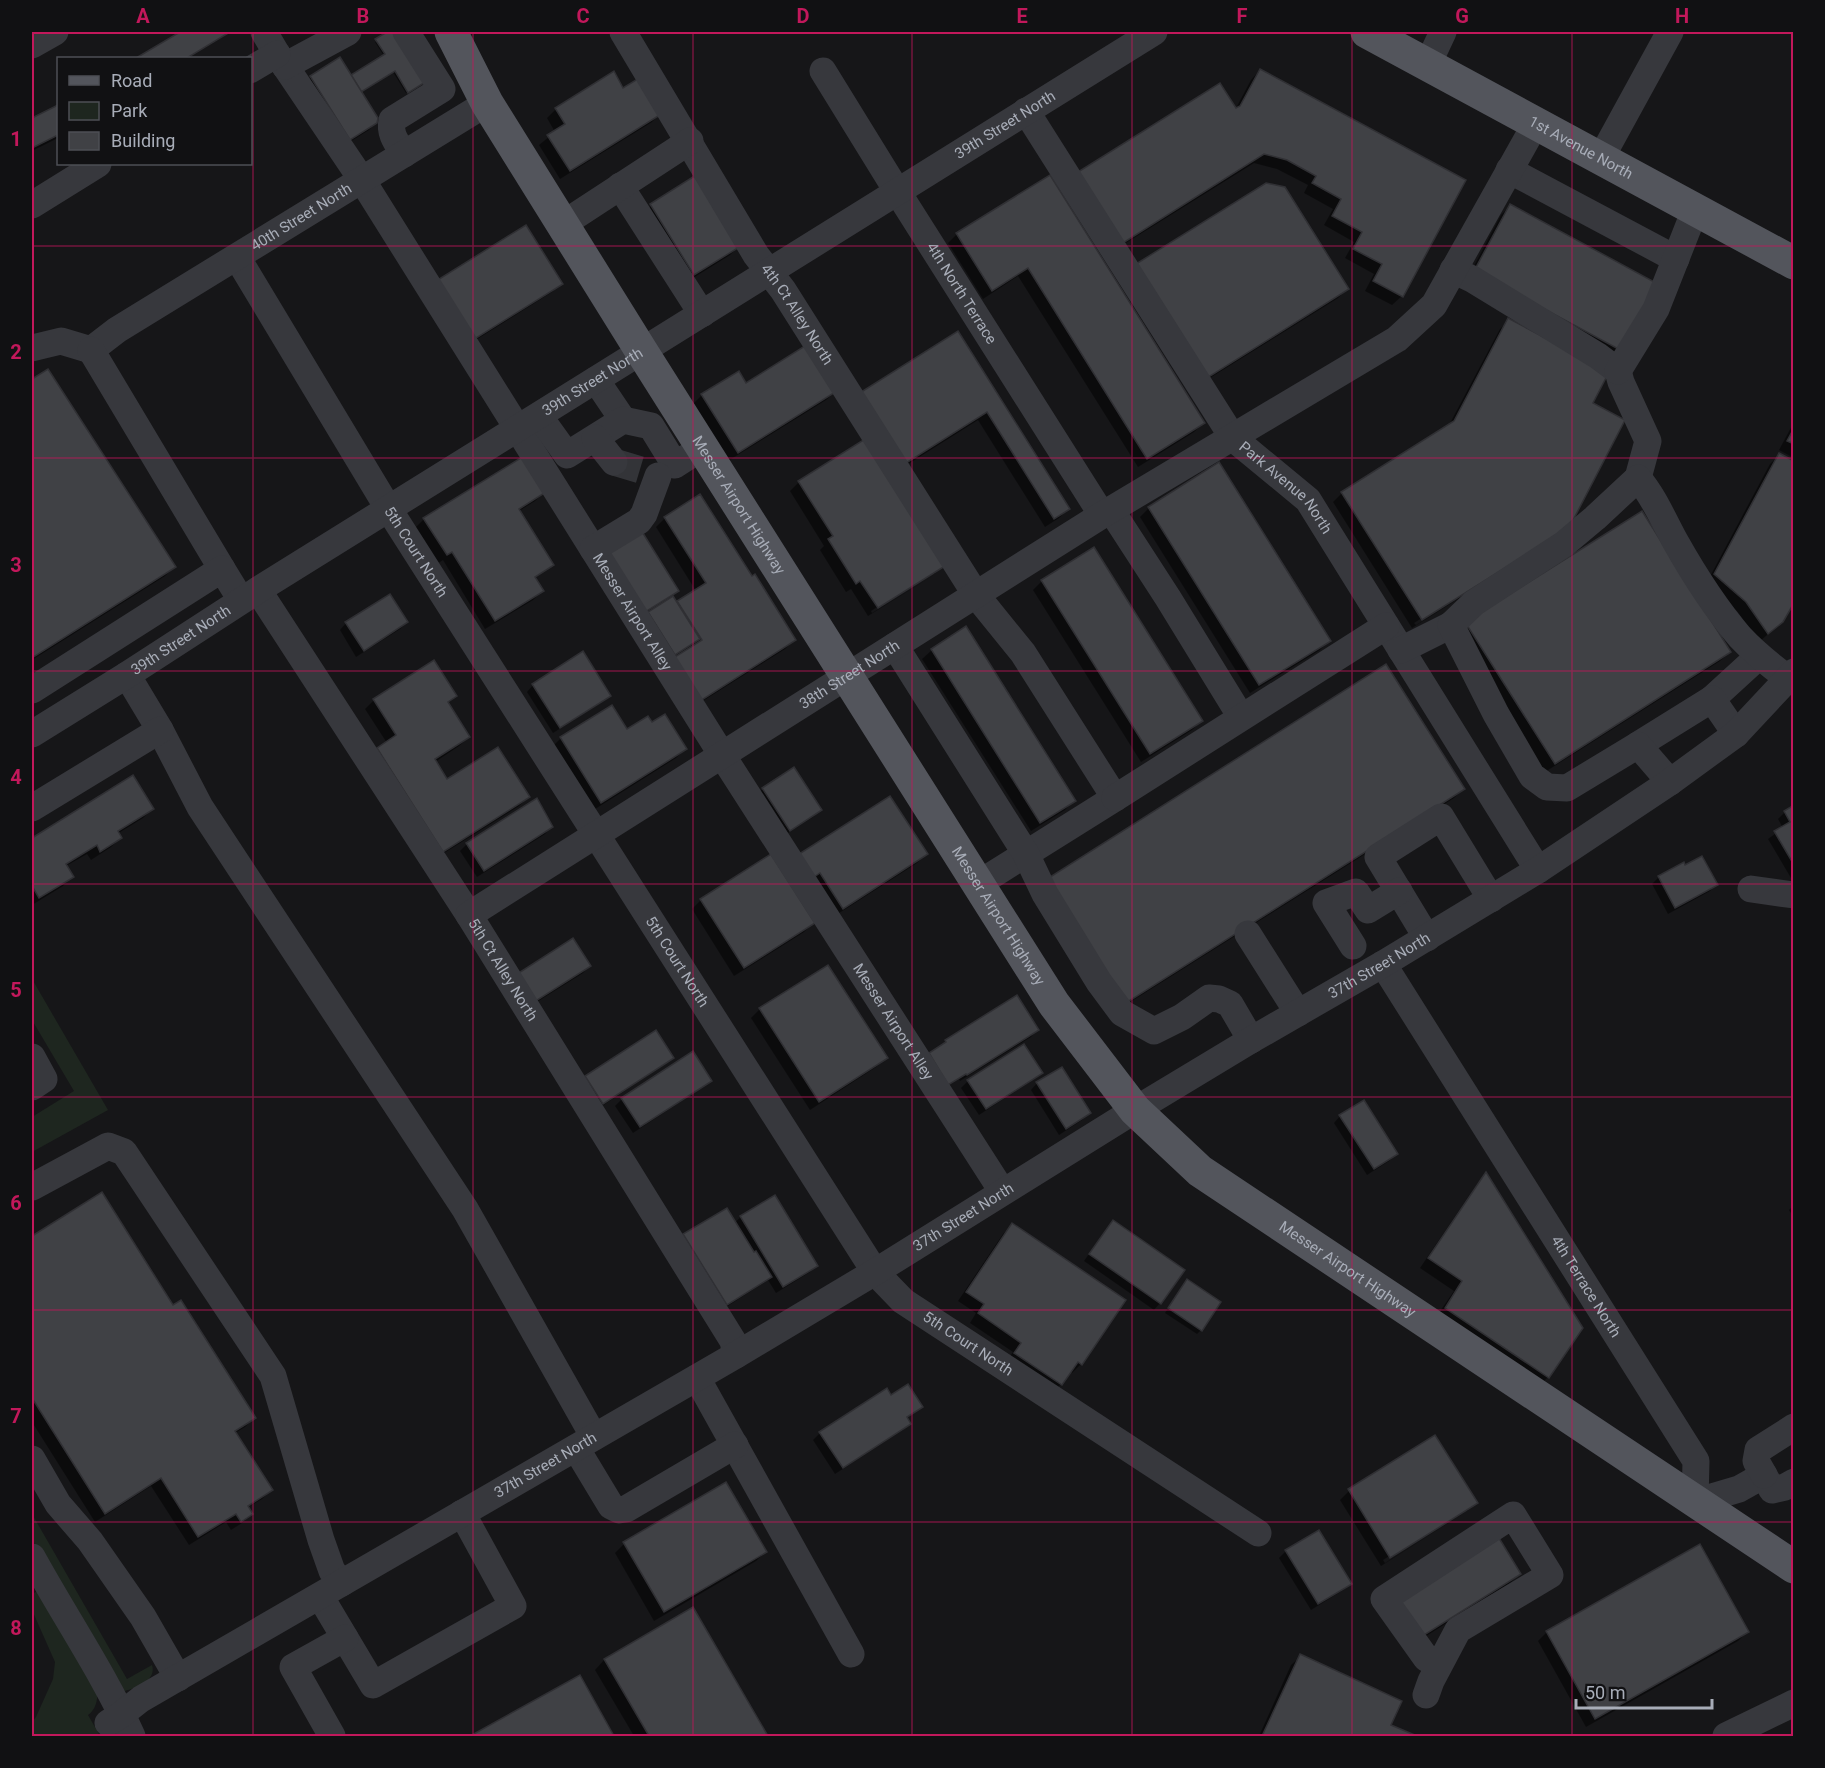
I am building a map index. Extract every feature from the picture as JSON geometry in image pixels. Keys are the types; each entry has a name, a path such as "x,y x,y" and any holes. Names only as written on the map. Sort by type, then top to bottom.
{"main road":[{"name":"1st Avenue North","path":"1367,32 1794,263"},
{"name":"Messer Airport Highway","path":"455,40 487,103 1054,1004 1135,1110 1200,1171 1794,1567"}],"street":[{"path":"32,45 55,32"},
{"path":"252,68 276,50 348,32"},
{"path":"404,154 393,135 392,120 442,89 406,32"},
{"name":"4th Ct Alley North","path":"623,32 756,255 783,290 976,595 1023,653 1115,798"},
{"name":"39th Street North","path":"35,722 123,677 388,508 1026,111 1120,40 1155,32"},
{"path":"1428,64 1443,32"},
{"path":"1601,158 1670,32"},
{"path":"429,68 455,40"},
{"name":"Messer Airport Alley","path":"276,50 528,423 593,549 722,755 1002,1191"},
{"name":"4th North Terrace","path":"823,71 897,191 1107,512 1168,598 1241,717"},
{"name":"40th Street North","path":"92,350 117,330 487,103"},
{"name":"Park Avenue North","path":"1026,111 1233,438 1308,500 1538,870"},
{"name":"38th Street North","path":"469,915 1107,512 1397,339 1434,304 1536,123"},
{"path":"563,224 690,141"},
{"path":"32,205 96,165"},
{"path":"1509,170 1676,259"},
{"path":"620,186 702,314"},
{"path":"1618,371 1656,309 1695,210"},
{"name":"5th Court North","path":"237,257 388,508 875,1272 903,1301 1258,1533"},
{"path":"1401,650 1451,625 1474,603 1563,544 1595,518 1638,477 1648,441 1618,371 1598,356 1472,279 1453,270"},
{"path":"32,348 61,341 92,350"},
{"name":"5th Ct Alley North","path":"92,350 222,569 250,595 469,915 733,1341 736,1355"},
{"path":"596,380 612,441"},
{"path":"528,423 567,455 651,426 656,467 644,514 639,521 593,549"},
{"path":"656,467 703,447"},
{"path":"1638,477 1705,589 1740,636 1759,656 1791,676"},
{"path":"32,690 222,569"},
{"path":"1451,625 1496,714 1532,776 1547,787 1567,788 1638,745 1712,699 1759,656"},
{"path":"978,884 1386,626"},
{"path":"895,645 1026,854 1045,894 1122,1013 1154,1031 1182,1017 1209,998 1219,999 1230,1004 1251,1040"},
{"path":"99,647 160,730 200,807 465,1209 585,1442 611,1506 620,1510 626,1509 735,1445"},
{"name":"37th Street North","path":"121,1725 141,1699 736,1355 875,1272 1135,1110 1538,870 1670,782 1736,734 1791,676"},
{"path":"1712,699 1736,734"},
{"path":"32,808 160,730"},
{"path":"1638,745 1670,782"},
{"path":"1427,938 1377,857 1441,817 1491,899"},
{"path":"1751,889 1794,895"},
{"path":"1353,946 1326,903 1356,892 1368,910 1399,891"},
{"path":"1248,934 1298,1013"},
{"name":"4th Terrace North","path":"1383,964 1696,1461 1695,1502"},
{"path":"32,1057 44,1079 32,1087"},
{"path":"32,1187 108,1146 124,1152 273,1376 332,1571 331,1589 345,1638 373,1685 513,1606 462,1513"},
{"path":"697,1378 851,1654"},
{"path":"1794,1427 1758,1450 1756,1461 1772,1490 1794,1482"},
{"path":"32,1459 58,1504 90,1542 143,1617 178,1678"},
{"path":"1695,1502 1739,1489 1764,1475"},
{"path":"1426,1695 1438,1665 1458,1630 1550,1575 1513,1515 1384,1599 1426,1658 1438,1665"},
{"path":"32,1557 83,1642 121,1725"},
{"path":"332,1737 293,1667 345,1638"},
{"path":"1726,1737 1794,1703"}],"green space":[{"path":"32,979 108,1110 32,1152 32,1117 74,1091 32,1020"},
{"path":"32,1514 127,1679 152,1665 152,1675 145,1682 125,1691 118,1686 32,1539"},
{"path":"36,1592 97,1692 96,1705 88,1715 100,1736 32,1736 32,1722 53,1679 55,1662 32,1610 32,1594"}],"building":[{"path":"180,32 230,32 189,57 138,57"},
{"path":"387,32 396,32 427,81 408,93 395,71 361,92 351,75 385,54 375,39"},
{"path":"340,57 378,118 377,123 350,140 310,76"},
{"path":"1260,69 1466,180 1403,297 1373,281 1382,264 1353,249 1362,232 1332,216 1341,199 1312,183 1316,176 1287,160 1264,154 1123,243 1078,172 1220,83 1236,108 1240,106"},
{"path":"614,71 623,88 641,77 663,113 570,171 547,135 565,124 555,108"},
{"path":"57,106 57,136 32,148 32,118"},
{"path":"696,175 741,246 694,275 650,204"},
{"path":"1050,175 1205,423 1147,459 1028,268 992,291 956,233"},
{"path":"1266,183 1285,187 1349,289 1207,378 1136,264"},
{"path":"1510,204 1658,284 1622,351 1474,271"},
{"path":"526,225 563,284 473,340 436,281"},
{"path":"1508,318 1609,372 1593,403 1625,420 1569,528 1422,620 1341,492 1454,421"},
{"path":"958,331 1070,509 1054,519 987,412 903,465 858,394"},
{"path":"808,344 837,391 738,453 701,394 739,371 746,383"},
{"path":"48,369 176,567 32,658 32,379"},
{"path":"1794,428 1794,444 1787,441"},
{"path":"865,439 945,566 878,608 860,581 856,584 828,539 833,536 798,481"},
{"path":"1779,453 1794,461 1794,603 1783,622 1768,634 1746,602 1714,574"},
{"path":"524,456 546,492 519,509 554,565 535,577 544,591 495,621 452,552 447,555 423,518"},
{"path":"1219,462 1331,641 1259,685 1148,507"},
{"path":"700,494 752,576 755,574 796,640 697,703 670,660 702,640 677,601 706,583 664,517"},
{"path":"1642,511 1731,652 1555,764 1465,622"},
{"path":"641,530 679,591 642,614 604,553"},
{"path":"1094,547 1203,721 1150,754 1041,580"},
{"path":"390,594 408,622 364,651 345,622"},
{"path":"673,596 700,639 675,655 648,612"},
{"path":"966,626 1076,801 1040,823 931,649"},
{"path":"583,651 611,696 560,728 532,684"},
{"path":"434,660 457,696 448,702 470,737 435,759 447,779 498,747 530,797 443,852 377,748 396,735 373,699"},
{"path":"1386,664 1465,789 1126,1003 1047,879"},
{"path":"612,705 627,729 648,716 652,722 665,714 687,749 601,803 560,737"},
{"path":"794,767 822,810 790,831 762,788"},
{"path":"133,775 154,809 118,831 122,838 100,852 97,845 66,864 74,877 39,898 32,886 32,838"},
{"path":"890,796 928,854 843,909 820,873 811,879 796,856"},
{"path":"537,798 553,827 484,871 466,843"},
{"path":"1794,805 1794,865 1774,831 1790,822 1784,811"},
{"path":"771,854 815,923 744,968 700,899"},
{"path":"1702,856 1718,885 1675,908 1658,876 1684,862 1685,865"},
{"path":"573,938 591,966 531,1004 514,976"},
{"path":"828,965 888,1058 819,1102 759,1008"},
{"path":"1017,995 1039,1030 948,1085 929,1053 946,1042 945,1040"},
{"path":"656,1030 674,1058 603,1104 585,1076"},
{"path":"1024,1044 1043,1073 986,1109 967,1080"},
{"path":"693,1051 712,1081 640,1127 621,1098"},
{"path":"1062,1067 1091,1113 1066,1129 1036,1082"},
{"path":"1364,1100 1398,1154 1374,1169 1339,1115"},
{"path":"1486,1172 1583,1328 1549,1378 1445,1308 1462,1281 1428,1258"},
{"path":"102,1192 173,1305 181,1300 256,1418 235,1431 273,1490 248,1506 253,1514 241,1522 236,1514 198,1537 161,1478 105,1514 32,1398 32,1236"},
{"path":"775,1195 818,1266 783,1287 740,1216"},
{"path":"727,1208 772,1277 727,1305 683,1234"},
{"path":"1113,1220 1185,1270 1161,1304 1089,1254"},
{"path":"1012,1223 1126,1300 1082,1365 1078,1362 1062,1385 1014,1353 1021,1343 978,1313 984,1304 966,1292"},
{"path":"1187,1279 1221,1302 1202,1331 1168,1308"},
{"path":"908,1384 923,1407 907,1417 911,1424 843,1468 819,1432 887,1388 891,1395"},
{"path":"1435,1435 1478,1503 1390,1558 1348,1489"},
{"path":"726,1482 767,1552 664,1612 623,1542"},
{"path":"1319,1530 1352,1584 1318,1604 1285,1550"},
{"path":"1499,1538 1521,1574 1421,1637 1399,1601"},
{"path":"1700,1544 1749,1632 1595,1719 1546,1631"},
{"path":"693,1607 768,1736 649,1736 604,1659"},
{"path":"1300,1654 1402,1701 1391,1725 1417,1736 1262,1736"},
{"path":"580,1675 614,1736 470,1736"}],"tunnel":[{"path":"614,462 644,471"}]}
